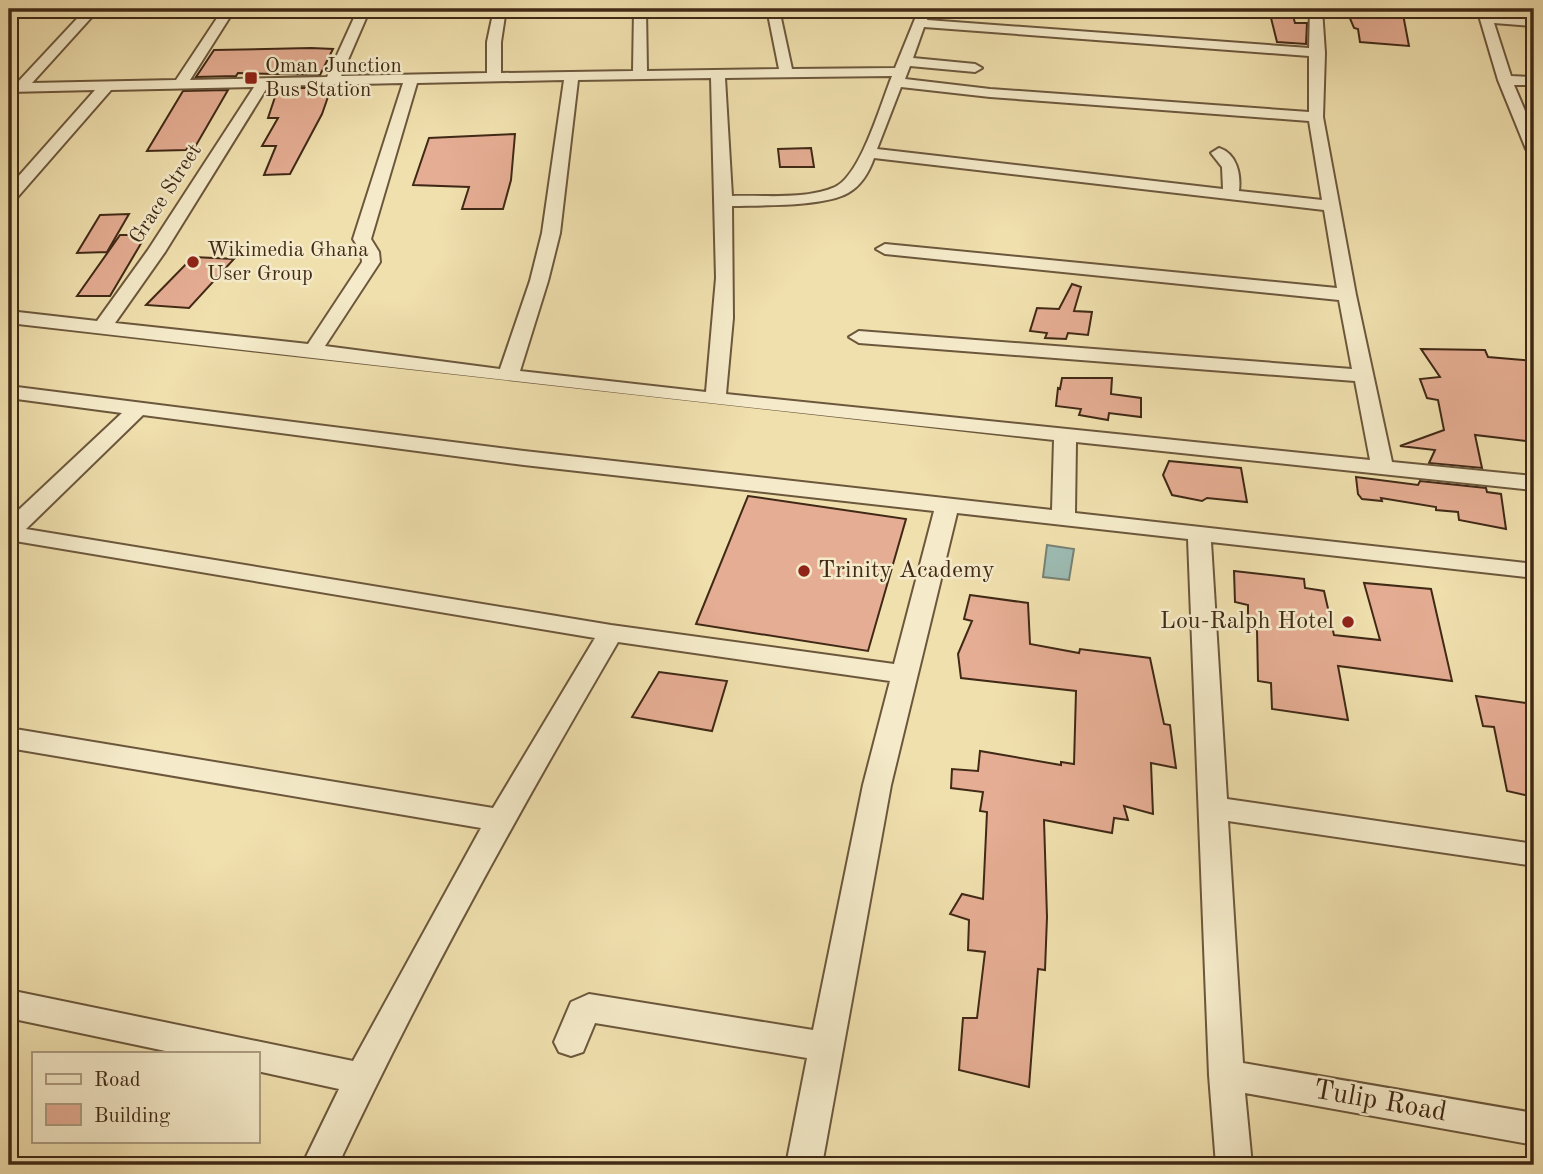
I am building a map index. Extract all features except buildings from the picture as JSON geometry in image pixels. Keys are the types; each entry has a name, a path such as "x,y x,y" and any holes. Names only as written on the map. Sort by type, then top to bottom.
{"street":[{"path":"14,88 93,9"},
{"path":"180,84 229,9"},
{"path":"332,81 364,9"},
{"path":"494,77 494,42 500,9"},
{"path":"640,9 640,75"},
{"path":"773,9 786,72"},
{"path":"1316,9 1316,117 1330,206 1382,466"},
{"path":"1534,22 1485,14 1504,79 1531,134 1534,149"},
{"path":"724,201 803,199 842,190 860,174 923,16 1318,53"},
{"path":"14,88 494,77 899,72 975,68"},
{"path":"899,72 990,93 1316,117"},
{"path":"715,399 722,356 726,296 719,74"},
{"path":"508,376 539,281 551,233 571,77"},
{"path":"313,350 371,262 370,252 362,239 411,79"},
{"path":"1504,79 1534,81"},
{"name":"Grace Street","path":"102,327 156,252 264,82"},
{"path":"9,197 107,86"},
{"path":"870,153 1330,206"},
{"path":"1220,153 1230,164 1233,179 1230,194"},
{"path":"885,249 1347,295"},
{"path":"14,324 102,327 715,399 1534,483"},
{"path":"859,337 1363,376"},
{"path":"9,392 524,458 1534,571"},
{"path":"9,532 138,409"},
{"path":"1063,519 1065,436"},
{"path":"804,1165 877,785 947,506"},
{"path":"9,532 611,633 905,674"},
{"path":"1199,534 1226,1075 1234,1165"},
{"path":"320,1165 360,1078 498,820 611,633"},
{"path":"9,738 498,820"},
{"path":"1212,808 1534,855"},
{"path":"9,1004 238,1052"},
{"path":"571,1042 583,1012 589,1008 826,1047"},
{"path":"259,1056 360,1078"},
{"name":"Tulip Road","path":"1226,1075 1534,1129"}],"water":[{"path":"1047,545 1074,549 1069,580 1043,577"}],"place":[{"name":"Oman Junction Bus Station","path":"251,78"},
{"name":"Wikimedia Ghana User Group","path":"193,262"},
{"name":"Trinity Academy","path":"804,571"},
{"name":"Lou-Ralph Hotel","path":"1348,622"}]}
